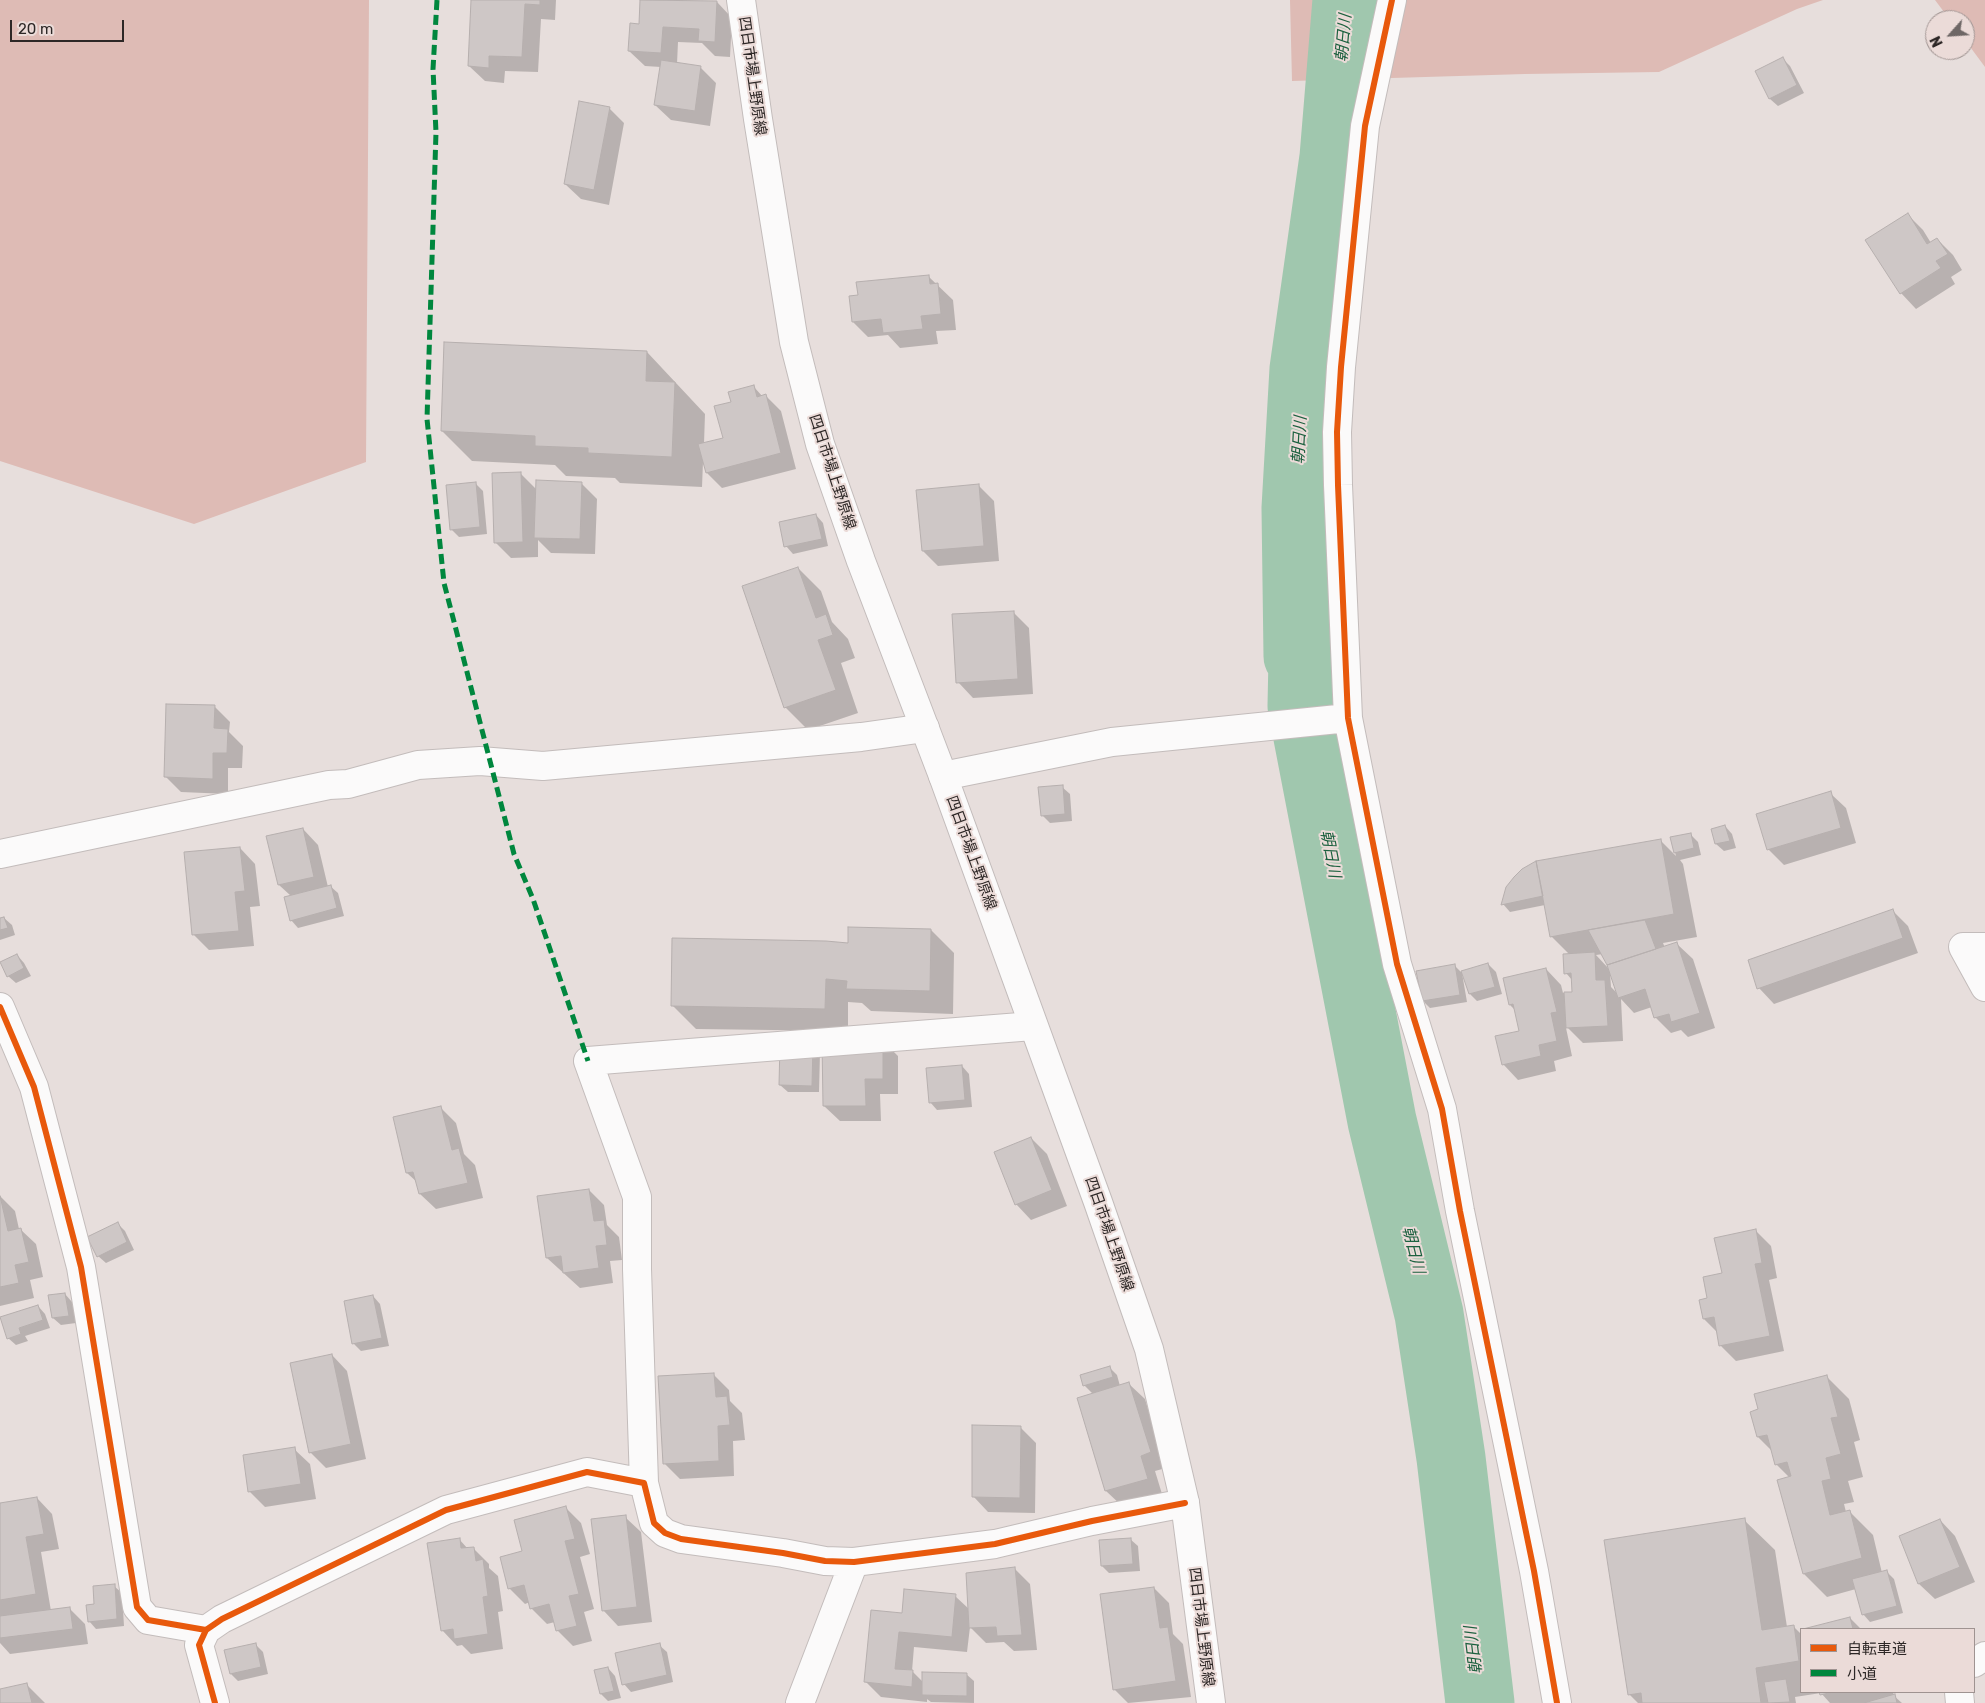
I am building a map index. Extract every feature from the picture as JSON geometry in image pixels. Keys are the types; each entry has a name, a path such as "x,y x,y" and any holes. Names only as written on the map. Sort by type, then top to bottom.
{"street":[{"name":"四日市場上野原線","path":"741,0 794,342 820,444 861,561 943,776 1098,1202 1149,1349 1185,1503 1211,1703"},
{"path":"1392,0 1365,126 1340,376 1337,432 1338,476 1348,718 1397,964 1442,1109 1460,1211 1534,1571 1557,1703"},
{"path":"943,776 1112,742 1348,718"},
{"path":"0,854 328,785 348,784 418,765 480,761 543,766 851,738 925,728"},
{"path":"1985,947 1963,946 1985,987"},
{"path":"0,1007 34,1087 81,1267 137,1607 148,1620 206,1630"},
{"path":"1033,1026 588,1061 637,1197 637,1269 644,1483 654,1523 665,1533 681,1538 825,1561 854,1562 995,1544 1092,1521 1185,1503"},
{"path":"215,1703 199,1645 206,1630 239,1610 446,1510 587,1472 644,1483"},
{"path":"800,1703 854,1562"}],"shaded area":[{"path":"0,0 369,0 366,462 194,524 0,461"},
{"path":"1290,0 1823,0 1797,9 1659,72 1292,81"},
{"path":"1935,0 1985,0 1985,67 1975,54 1975,10 1942,10"}],"building":[{"path":"471,0 540,0 540,5 525,4 522,57 489,56 489,68 468,66"},
{"path":"640,0 717,1 715,42 698,41 699,29 663,27 661,53 628,51 630,23 639,24"},
{"path":"1783,57 1797,85 1769,99 1755,71"},
{"path":"661,60 701,66 695,111 654,105"},
{"path":"579,101 610,107 594,190 564,184"},
{"path":"1908,213 1927,244 1937,238 1948,254 1936,261 1941,268 1900,294 1865,240"},
{"path":"929,275 930,284 938,283 941,314 921,316 923,329 883,333 881,319 852,322 849,296 858,295 856,282"},
{"path":"444,342 647,351 646,381 675,382 672,457 588,453 588,448 535,446 535,436 441,431"},
{"path":"754,385 757,397 766,394 781,453 706,473 698,444 723,438 714,406 731,402 728,392"},
{"path":"521,472 523,542 494,543 492,473"},
{"path":"536,480 582,482 580,539 534,538"},
{"path":"476,482 480,527 450,530 446,485"},
{"path":"979,484 984,546 922,551 916,490"},
{"path":"816,514 822,539 784,547 779,522"},
{"path":"798,567 816,618 826,614 833,635 818,640 836,690 784,708 742,586"},
{"path":"1014,611 1018,679 956,683 952,614"},
{"path":"166,704 215,705 214,728 228,729 227,753 213,753 213,779 164,777"},
{"path":"1063,785 1065,814 1041,816 1038,787"},
{"path":"1831,791 1841,828 1767,850 1756,814"},
{"path":"1725,825 1730,841 1715,844 1711,829"},
{"path":"303,828 314,877 278,885 266,836"},
{"path":"1691,833 1694,848 1674,853 1670,837"},
{"path":"1661,839 1674,914 1550,937 1536,861"},
{"path":"240,847 245,891 235,892 239,931 192,935 184,852"},
{"path":"1536,861 1543,896 1501,905 1506,887 1522,869"},
{"path":"331,885 337,908 290,921 284,897"},
{"path":"1893,909 1903,938 1757,989 1748,960"},
{"path":"4,917 8,928 0,930 0,918"},
{"path":"1645,920 1656,949 1607,965 1588,930"},
{"path":"848,927 931,929 930,991 846,989 847,981 826,979 825,1009 671,1006 672,938 848,943"},
{"path":"1677,942 1700,1013 1671,1022 1669,1014 1654,1018 1645,989 1618,998 1607,965"},
{"path":"1595,952 1596,980 1605,980 1608,1026 1566,1028 1564,992 1572,992 1571,973 1564,974 1563,954"},
{"path":"17,954 24,968 7,977 0,962"},
{"path":"1488,963 1495,987 1469,994 1461,971"},
{"path":"1455,964 1460,995 1422,1001 1416,971"},
{"path":"1546,968 1557,1012 1551,1013 1557,1041 1539,1045 1541,1056 1502,1065 1495,1036 1519,1031 1513,1004 1509,1005 1503,978"},
{"path":"883,1040 883,1079 865,1079 866,1106 823,1106 822,1041"},
{"path":"780,1044 813,1045 812,1086 779,1085"},
{"path":"962,1065 965,1100 929,1103 926,1068"},
{"path":"441,1106 452,1150 459,1148 468,1183 419,1194 413,1172 406,1173 393,1117"},
{"path":"1031,1137 1052,1190 1015,1205 994,1152"},
{"path":"589,1189 594,1221 604,1220 607,1245 596,1246 599,1268 563,1273 561,1256 546,1258 537,1196"},
{"path":"0,1196 8,1231 21,1228 29,1262 15,1265 19,1283 0,1287"},
{"path":"118,1222 127,1242 97,1257 87,1237"},
{"path":"1756,1229 1762,1263 1755,1264 1770,1336 1719,1346 1714,1317 1703,1319 1699,1300 1707,1298 1703,1277 1722,1273 1714,1238"},
{"path":"65,1293 69,1316 52,1318 48,1295"},
{"path":"373,1295 382,1338 352,1344 344,1301"},
{"path":"38,1305 43,1320 19,1328 21,1334 7,1339 0,1317"},
{"path":"332,1354 351,1444 309,1453 290,1363"},
{"path":"1110,1366 1113,1377 1083,1386 1080,1375"},
{"path":"714,1373 716,1397 727,1396 730,1425 718,1426 719,1461 663,1464 658,1376"},
{"path":"1827,1375 1838,1417 1831,1418 1841,1454 1826,1458 1831,1479 1822,1481 1830,1515 1850,1510 1862,1558 1803,1574 1777,1480 1791,1476 1787,1462 1775,1465 1767,1435 1757,1437 1750,1412 1758,1409 1754,1394"},
{"path":"1129,1382 1151,1452 1141,1456 1148,1479 1105,1491 1077,1398"},
{"path":"972,1425 1021,1426 1020,1498 972,1497"},
{"path":"295,1447 301,1484 248,1492 243,1455"},
{"path":"37,1497 44,1534 26,1537 36,1594 0,1600 0,1503"},
{"path":"566,1506 575,1539 565,1541 579,1594 569,1596 577,1626 556,1631 549,1604 530,1609 524,1585 508,1589 500,1557 522,1551 514,1520"},
{"path":"626,1515 637,1607 602,1611 591,1519"},
{"path":"1745,1518 1762,1630 1794,1625 1799,1661 1756,1668 1761,1703 1642,1703 1641,1693 1628,1695 1604,1540"},
{"path":"1940,1519 1960,1567 1918,1584 1899,1536"},
{"path":"460,1538 461,1548 474,1547 476,1561 483,1559 488,1596 483,1597 488,1634 454,1639 453,1629 441,1631 427,1543"},
{"path":"1131,1538 1133,1564 1101,1566 1099,1540"},
{"path":"1015,1567 1022,1635 997,1636 996,1627 969,1628 966,1573"},
{"path":"1887,1570 1897,1606 1862,1615 1852,1579"},
{"path":"115,1584 117,1619 88,1622 86,1605 94,1604 93,1586"},
{"path":"1154,1587 1160,1628 1168,1627 1176,1681 1113,1690 1100,1594"},
{"path":"904,1589 956,1594 952,1637 899,1632 895,1669 913,1670 912,1687 864,1682 871,1610 902,1613"},
{"path":"70,1607 73,1629 0,1638 0,1616"},
{"path":"1850,1617 1853,1628 1807,1628"},
{"path":"256,1643 261,1667 230,1674 224,1650"},
{"path":"660,1643 667,1675 622,1685 615,1653"},
{"path":"608,1667 614,1691 600,1694 594,1670"},
{"path":"922,1672 967,1673 967,1696 922,1695"},
{"path":"1786,1679 1790,1702 1768,1703 1764,1682"},
{"path":"27,1683 32,1703 0,1703 0,1689"},
{"path":"1895,1694 1897,1703 1864,1703"}],"waterway":[{"name":"朝日川","path":"1347,0 1334,157 1304,369 1296,508 1298,656 1303,658 1302,706 1382,1121 1429,1314 1451,1458 1480,1703"}],"marked path":[{"path":"437,0 433,69 436,132 427,419 444,583 514,854 533,899 588,1061"}],"cycle path":[{"path":"1392,0 1365,126 1341,367 1337,432 1348,718 1397,964 1442,1109 1460,1211 1534,1571 1557,1703"},
{"path":"0,1007 34,1087 81,1267 137,1607 148,1620 206,1630"},
{"path":"215,1703 199,1645 206,1630 222,1619 446,1510 587,1472 644,1483 654,1523 665,1533 681,1539 783,1553 825,1561 854,1562 995,1544 1092,1521 1185,1503"}]}
